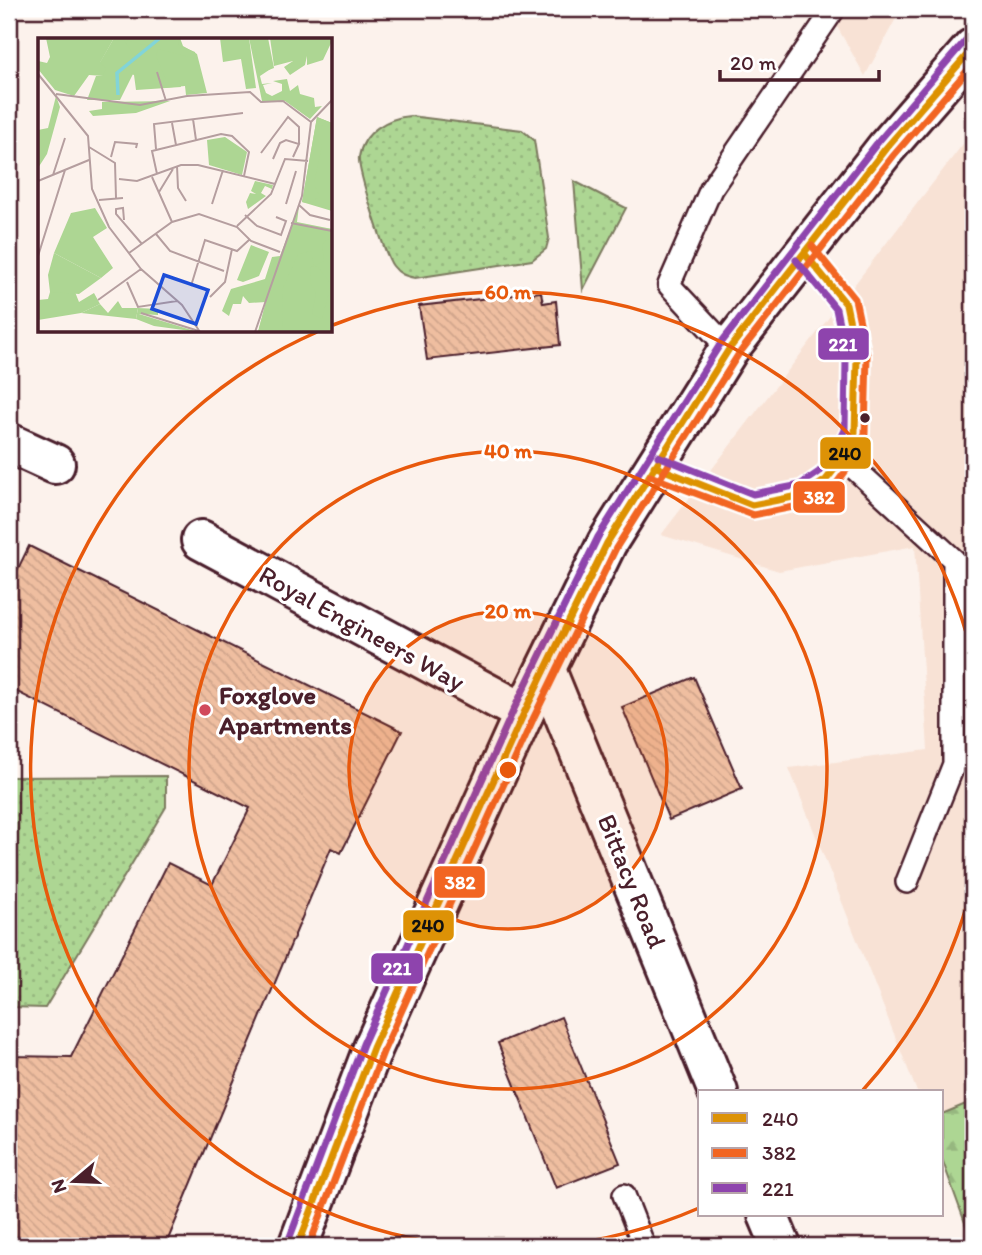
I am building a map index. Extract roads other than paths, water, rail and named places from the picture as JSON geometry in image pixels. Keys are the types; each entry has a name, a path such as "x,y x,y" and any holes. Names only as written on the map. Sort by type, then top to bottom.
{"main road":[{"path":"298,1246 373,1048 524,713 607,543 729,349 886,148 973,48"},
{"path":"9,443 55,464"},
{"name":"Royal Engineers Way","path":"201,540 524,713"},
{"name":"Bittacy Road","path":"546,670 717,1090"},
{"path":"768,1216 781,1246"}],"lane":[{"path":"729,349 669,285 711,190 834,9"},
{"path":"654,466 752,505 804,495 826,480 843,458 855,433 857,357 846,304 804,253"},
{"path":"843,458 954,560 954,764 907,882"},
{"path":"624,1195 644,1246"}],"place":[{"name":"Foxglove Apartments","path":"205,710"}]}
